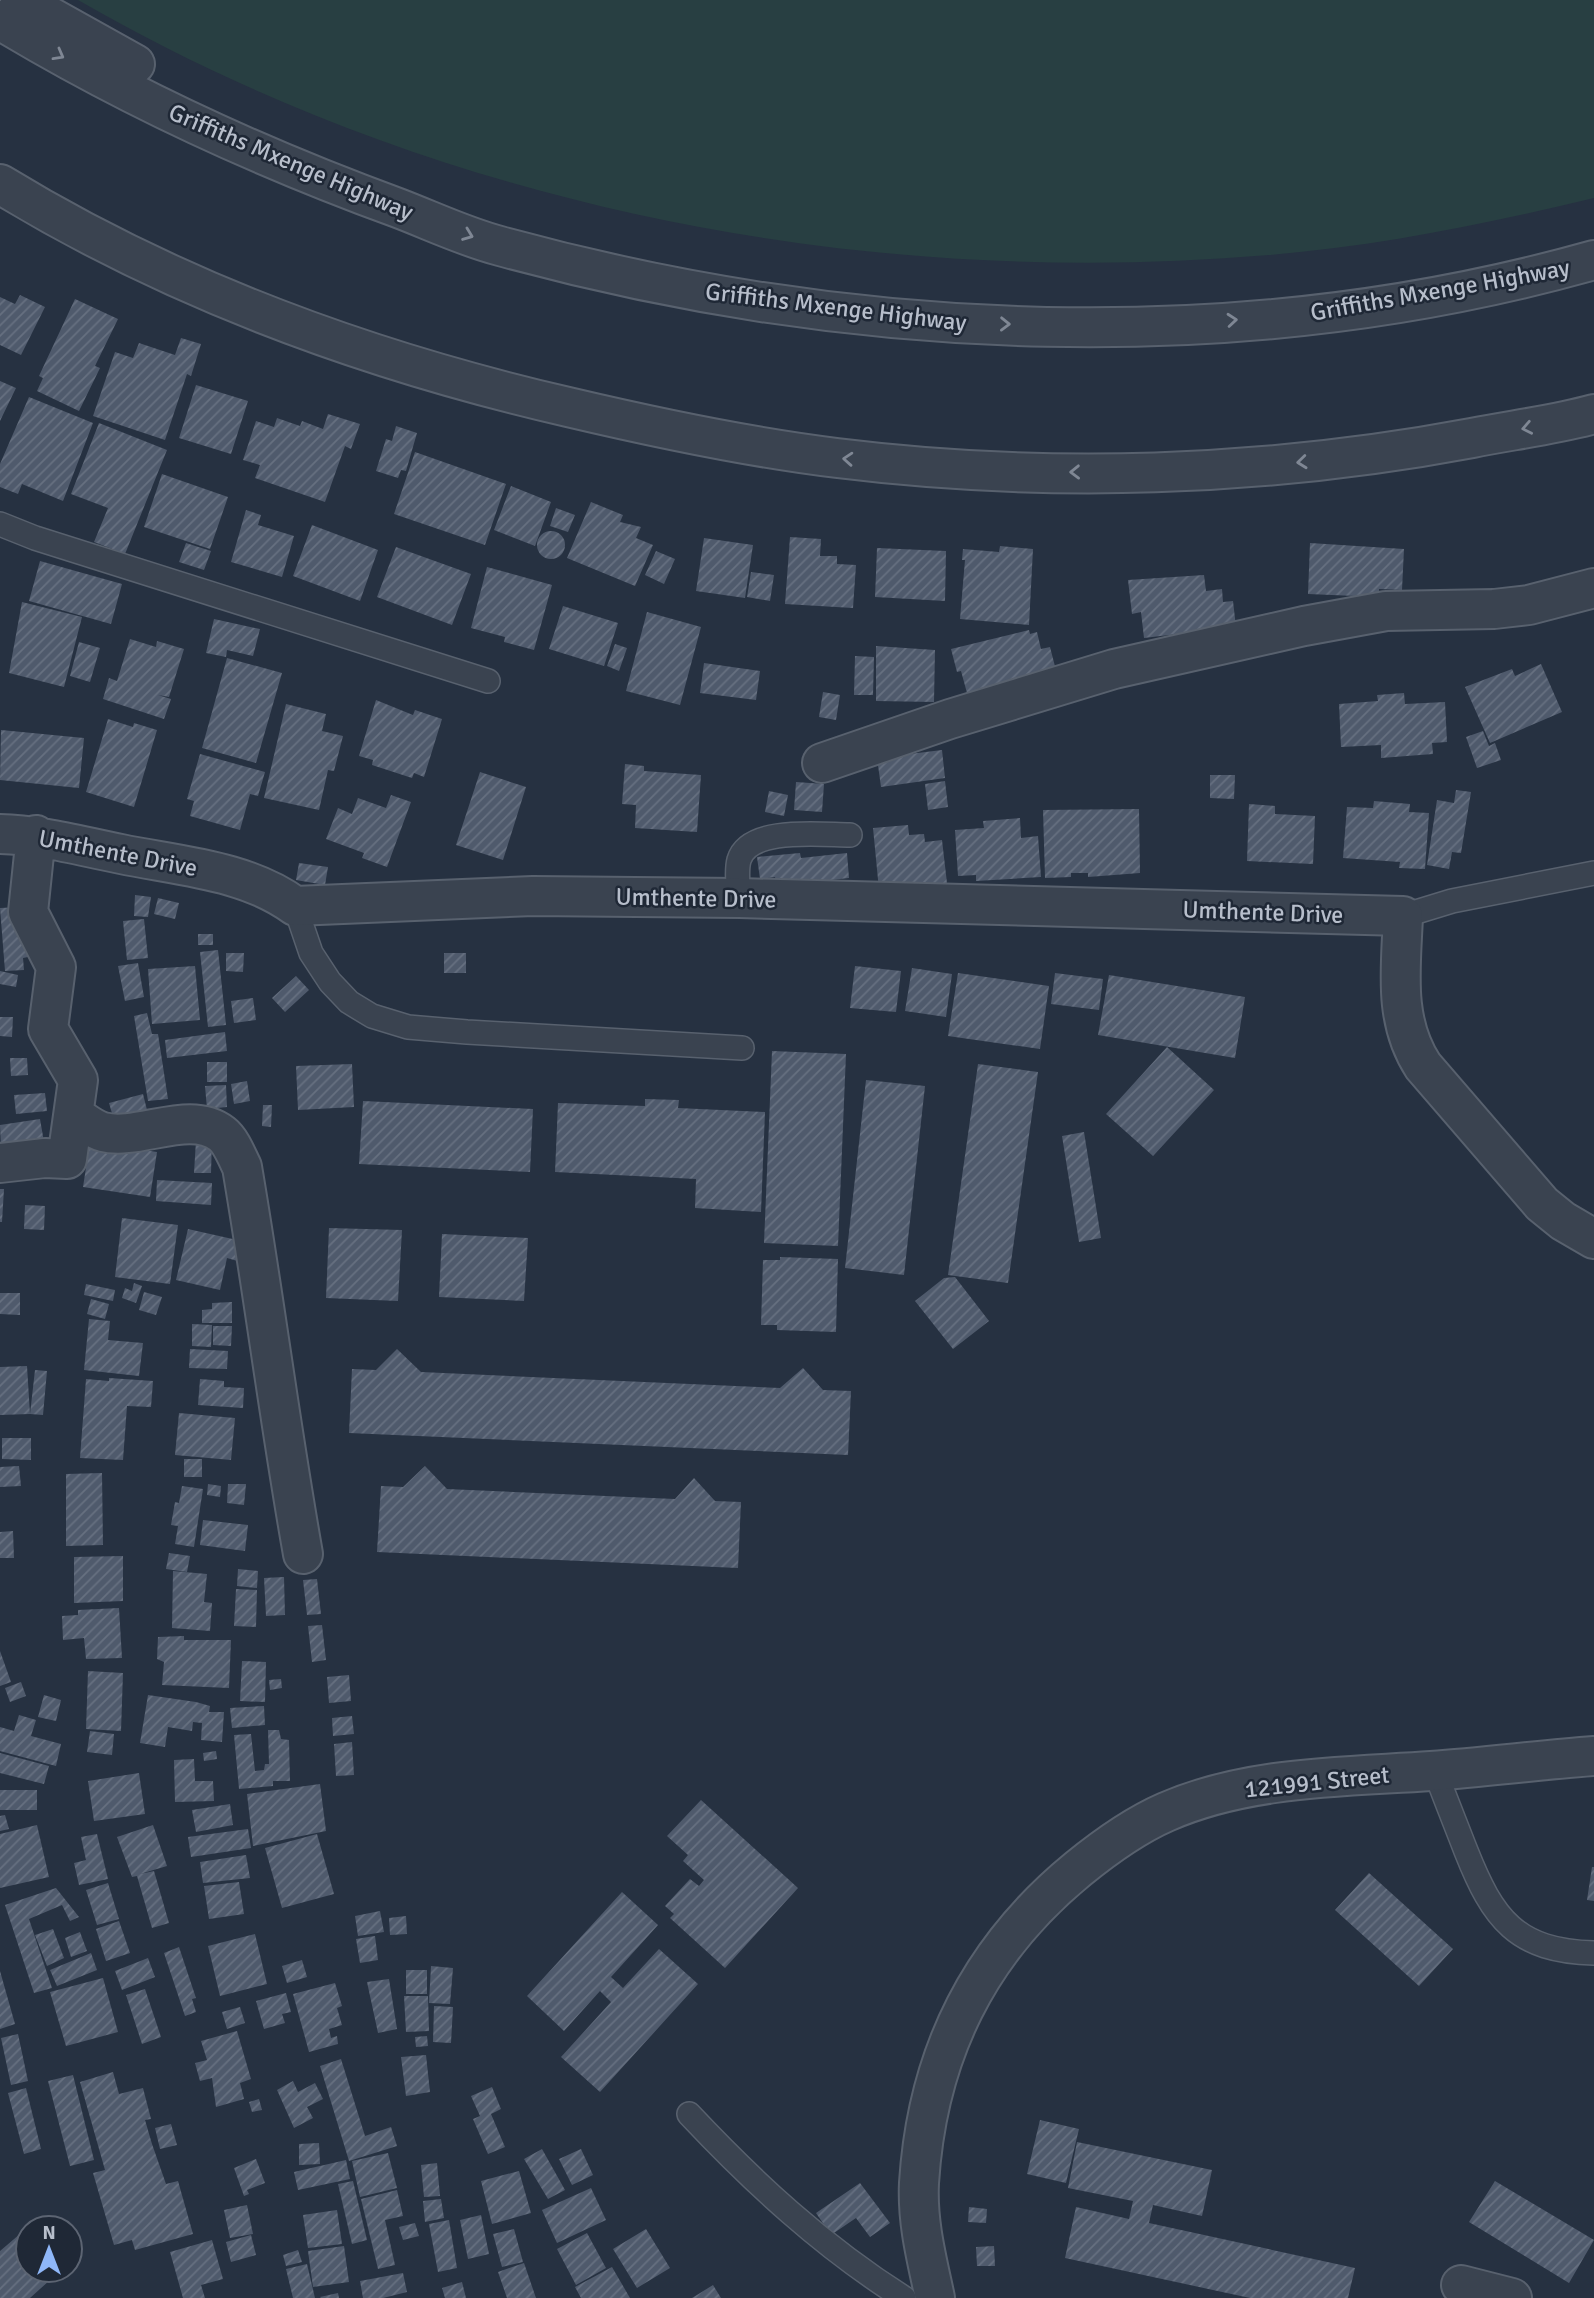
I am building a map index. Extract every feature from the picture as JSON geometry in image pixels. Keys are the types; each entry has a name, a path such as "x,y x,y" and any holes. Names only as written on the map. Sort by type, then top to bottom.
{"street":[{"path":"20,0 96,45 280,138 429,220"},
{"name":"Griffiths Mxenge Highway","path":"0,20 61,56 208,130 334,185 496,245 644,280 767,304 930,323 1148,327 1350,311 1546,274 1594,261"},
{"path":"0,184 146,265 290,325 476,386 671,431 837,458 1027,473 1218,471 1388,454 1594,414"},
{"path":"822,763 950,719 1114,669 1304,626 1386,611 1529,605 1594,588"},
{"path":"0,1163 45,1158 67,1159 78,1080 48,1028 56,967 28,912 18,835"},
{"name":"Umthente Drive","path":"18,835 195,866 278,893 295,906 533,896 739,898 1403,916"},
{"path":"1403,916 1402,1019 1410,1045 1423,1066 1542,1204 1563,1221 1594,1239"},
{"path":"75,1116 103,1132 133,1132 194,1125 221,1134 238,1159 242,1167 261,1280 273,1386 303,1554"},
{"name":"121991 Street","path":"935,2298 921,2232 919,2185 926,2118 939,2064 974,1985 1015,1927 1063,1881 1110,1843 1167,1812 1230,1792 1289,1781 1594,1756"},
{"path":"1461,2284 1512,2298"}],"lane":[{"path":"0,524 35,538 488,681"},
{"path":"739,898 739,861 753,842 780,836 849,835"},
{"path":"1403,916 1452,901 1594,873"},
{"path":"295,906 311,953 330,982 349,1002 372,1016 408,1027 741,1048"},
{"path":"1435,1771 1474,1870 1499,1918 1516,1933 1548,1948 1594,1953"},
{"path":"689,2114 752,2180 832,2247 904,2298"}],"green space":[{"path":"78,0 1594,0 1594,198 1433,233 1269,255 1115,263 960,259 806,244 654,218 504,180 357,132 215,72"}],"building":[{"path":"20,295 45,307 21,355 0,345 0,297 15,304"},
{"path":"75,299 118,319 95,366 100,368 79,411 37,391 43,378 39,376"},
{"path":"181,338 201,344 191,376 187,374 165,440 93,416 115,352 133,358 139,343 175,355"},
{"path":"0,381 16,388 0,421"},
{"path":"196,385 248,401 231,454 179,438"},
{"path":"29,397 93,423 63,501 22,484 18,494 0,487 0,464"},
{"path":"328,414 360,424 351,449 345,446 325,502 255,478 260,465 243,460 256,421 274,427 277,418 300,426 302,421 323,429"},
{"path":"99,423 167,450 125,554 94,542 108,508 71,494"},
{"path":"396,426 417,433 406,471 401,470 398,478 376,471 386,439 392,441"},
{"path":"415,452 506,484 485,545 394,514"},
{"path":"162,474 228,497 210,549 144,527"},
{"path":"511,486 551,502 535,546 494,530"},
{"path":"591,502 623,515 620,522 641,527 636,538 653,545 635,586 567,558"},
{"path":"556,508 575,515 568,532 550,526"},
{"path":"246,510 261,515 258,525 294,536 282,577 231,562"},
{"path":"312,525 378,550 360,601 293,576"},
{"path":"551,531 561,535 565,545 561,555 551,559 541,555 537,545 541,535"},
{"path":"790,537 821,539 820,556 837,556 837,564 856,565 853,608 785,604"},
{"path":"704,538 753,545 745,598 696,591"},
{"path":"186,543 211,551 204,570 179,562"},
{"path":"1310,543 1404,549 1402,590 1379,589 1379,597 1308,594"},
{"path":"1000,546 1033,549 1029,625 960,619 965,560 962,560 963,549 999,552"},
{"path":"396,547 471,574 452,625 377,597"},
{"path":"877,548 946,551 945,601 875,597"},
{"path":"656,551 675,559 664,584 645,575"},
{"path":"40,561 122,584 111,624 29,601"},
{"path":"487,567 552,585 534,650 504,642 505,637 471,628"},
{"path":"751,572 774,575 770,601 747,597"},
{"path":"1204,575 1206,591 1222,589 1223,602 1233,601 1236,627 1144,638 1141,612 1132,614 1128,580"},
{"path":"22,602 82,617 64,687 9,673"},
{"path":"563,606 618,623 604,666 549,649"},
{"path":"647,612 701,627 680,705 626,691"},
{"path":"214,619 260,629 253,656 227,650 226,657 206,653"},
{"path":"1029,630 1030,634 1037,632 1041,649 1050,647 1058,678 1004,684 967,693 961,671 957,672 951,649"},
{"path":"130,639 156,647 157,641 184,649 169,697 158,695 171,699 164,719 103,699 109,678 117,681"},
{"path":"79,642 100,648 90,682 70,676"},
{"path":"615,644 627,648 619,671 607,666"},
{"path":"876,646 935,650 934,702 876,701"},
{"path":"855,656 874,657 873,695 854,695"},
{"path":"227,658 282,673 256,763 202,748"},
{"path":"704,663 760,671 756,700 700,693"},
{"path":"1541,664 1562,712 1490,743 1465,687 1512,669 1515,676"},
{"path":"823,692 840,695 836,720 819,717"},
{"path":"1404,693 1405,704 1445,702 1447,742 1432,743 1433,754 1381,758 1381,745 1341,747 1339,704 1378,701 1377,695"},
{"path":"376,700 413,715 415,710 442,719 424,777 414,773 412,778 372,765 373,760 359,756"},
{"path":"286,704 326,714 322,731 343,736 334,771 328,770 319,810 264,798"},
{"path":"108,719 133,727 134,723 157,730 134,807 86,792"},
{"path":"1,730 84,738 79,788 0,780"},
{"path":"1483,731 1489,746 1495,743 1501,760 1477,768 1466,737"},
{"path":"942,750 945,778 881,787 877,758"},
{"path":"200,754 265,772 258,796 250,794 240,830 190,816 194,801 187,799"},
{"path":"625,764 644,766 644,771 701,775 697,832 635,828 636,805 622,804"},
{"path":"480,772 526,787 503,860 456,845"},
{"path":"1210,775 1235,775 1234,799 1210,798"},
{"path":"945,781 948,807 928,810 925,784"},
{"path":"796,782 824,784 822,812 794,810"},
{"path":"1456,790 1471,792 1461,853 1452,852 1449,869 1427,865 1437,800 1454,803"},
{"path":"769,791 788,795 784,816 765,812"},
{"path":"391,795 411,802 387,867 362,858 364,853 326,839 338,808 352,814 358,798 386,808"},
{"path":"1374,801 1410,804 1409,812 1429,813 1425,869 1399,868 1400,862 1343,858 1347,807 1373,808"},
{"path":"1249,804 1275,806 1275,814 1315,816 1313,864 1247,861"},
{"path":"1139,809 1140,873 1088,877 1088,873 1071,873 1071,877 1045,878 1043,810"},
{"path":"1020,818 1021,838 1038,836 1041,877 976,881 976,875 958,876 955,830 984,828 983,821"},
{"path":"908,825 909,835 924,834 925,842 942,840 947,883 879,890 873,828"},
{"path":"800,853 801,858 847,853 849,878 777,886 775,877 760,879 757,857"},
{"path":"299,863 328,867 325,885 296,880"},
{"path":"135,895 151,897 148,917 134,916"},
{"path":"158,898 179,903 175,919 154,914"},
{"path":"21,907 28,957 23,958 24,970 5,971 0,908"},
{"path":"144,919 148,958 127,960 123,921"},
{"path":"198,934 213,934 213,945 198,945"},
{"path":"218,950 226,1025 208,1027 200,952"},
{"path":"226,953 244,953 243,972 226,971"},
{"path":"444,953 466,953 466,973 444,973"},
{"path":"138,963 144,997 125,1001 118,966"},
{"path":"195,966 200,1020 152,1024 148,969"},
{"path":"855,966 901,971 896,1012 850,1008"},
{"path":"912,968 952,974 946,1017 905,1011"},
{"path":"0,971 18,975 16,987 0,984"},
{"path":"958,973 1049,986 1040,1049 948,1036"},
{"path":"1055,973 1103,979 1099,1010 1051,1004"},
{"path":"1109,975 1245,997 1235,1058 1098,1035"},
{"path":"296,976 309,990 285,1012 272,998"},
{"path":"253,998 256,1020 234,1023 231,1001"},
{"path":"147,1013 152,1034 158,1034 168,1099 148,1101 134,1016"},
{"path":"0,1017 13,1017 12,1037 0,1036"},
{"path":"225,1032 227,1051 167,1058 165,1040"},
{"path":"1167,1047 1214,1090 1153,1156 1106,1114"},
{"path":"772,1051 846,1054 838,1246 764,1243"},
{"path":"10,1058 27,1058 28,1075 11,1076"},
{"path":"207,1062 227,1062 227,1082 207,1082"},
{"path":"352,1064 354,1107 298,1110 296,1066"},
{"path":"978,1064 1038,1072 1008,1283 948,1275"},
{"path":"866,1080 925,1086 904,1275 845,1268"},
{"path":"247,1081 250,1101 234,1104 231,1084"},
{"path":"226,1085 227,1107 207,1109 205,1086"},
{"path":"45,1093 47,1111 16,1114 14,1095"},
{"path":"143,1094 149,1118 116,1127 109,1103"},
{"path":"645,1099 679,1100 678,1108 765,1112 761,1212 695,1208 696,1179 555,1172 558,1103 645,1106"},
{"path":"363,1101 533,1109 530,1172 359,1164"},
{"path":"263,1105 272,1105 271,1127 262,1126"},
{"path":"40,1119 44,1142 1,1149 0,1125"},
{"path":"1084,1132 1101,1238 1079,1242 1062,1136"},
{"path":"196,1140 212,1140 211,1173 194,1173"},
{"path":"90,1142 157,1152 150,1197 83,1187"},
{"path":"157,1180 212,1183 211,1205 156,1201"},
{"path":"0,1189 4,1189 2,1222 0,1222"},
{"path":"25,1205 45,1206 44,1230 24,1229"},
{"path":"122,1218 178,1225 170,1284 115,1277"},
{"path":"329,1228 402,1230 398,1301 326,1298"},
{"path":"188,1229 246,1242 241,1262 227,1258 220,1290 176,1280"},
{"path":"442,1234 528,1238 524,1301 439,1297"},
{"path":"780,1257 838,1259 836,1332 777,1330 777,1325 761,1325 763,1260 780,1260"},
{"path":"955,1277 989,1321 953,1349 915,1301 944,1278"},
{"path":"134,1283 142,1286 136,1303 122,1298 125,1288 132,1291"},
{"path":"86,1284 115,1290 113,1301 84,1295"},
{"path":"144,1292 162,1297 156,1315 139,1310"},
{"path":"0,1293 20,1293 20,1315 0,1314"},
{"path":"91,1299 109,1304 105,1319 87,1314"},
{"path":"232,1302 232,1323 202,1323 202,1310 212,1309 212,1303"},
{"path":"89,1319 110,1321 108,1340 143,1343 139,1376 84,1370"},
{"path":"192,1324 212,1325 211,1347 192,1346"},
{"path":"213,1326 232,1326 231,1346 213,1345"},
{"path":"190,1349 228,1351 227,1369 189,1368"},
{"path":"397,1349 421,1372 780,1388 803,1368 823,1390 851,1391 848,1455 349,1433 352,1369 376,1370"},
{"path":"27,1366 30,1414 0,1415 0,1367"},
{"path":"35,1370 47,1371 43,1415 30,1414"},
{"path":"109,1378 153,1381 151,1407 127,1406 123,1460 80,1458 86,1379 109,1381"},
{"path":"200,1379 224,1381 224,1387 244,1388 243,1408 198,1405"},
{"path":"179,1413 235,1418 231,1460 175,1455"},
{"path":"2,1438 31,1438 31,1460 2,1459"},
{"path":"184,1459 202,1459 202,1477 184,1477"},
{"path":"19,1466 21,1486 0,1487 0,1467"},
{"path":"425,1466 447,1489 675,1499 694,1478 715,1501 741,1502 738,1568 377,1552 381,1486 403,1487"},
{"path":"102,1473 103,1545 66,1546 66,1474"},
{"path":"208,1484 221,1486 220,1497 207,1495"},
{"path":"228,1484 246,1484 244,1505 227,1503"},
{"path":"182,1486 203,1489 194,1547 175,1544 178,1526 171,1525 175,1502 179,1503"},
{"path":"203,1520 248,1525 245,1551 200,1545"},
{"path":"13,1531 14,1558 0,1558 0,1532"},
{"path":"169,1553 190,1556 187,1572 166,1569"},
{"path":"123,1556 123,1601 74,1603 74,1557"},
{"path":"238,1569 258,1571 257,1588 237,1586"},
{"path":"173,1571 207,1574 204,1602 212,1603 210,1631 172,1628"},
{"path":"284,1577 285,1615 266,1616 264,1578"},
{"path":"317,1579 321,1614 307,1615 303,1580"},
{"path":"236,1589 257,1590 256,1627 234,1626"},
{"path":"119,1608 122,1658 86,1659 84,1638 63,1640 62,1616 78,1615 78,1610"},
{"path":"322,1625 326,1660 312,1662 308,1626"},
{"path":"184,1636 184,1640 231,1640 229,1688 162,1685 164,1662 157,1659 158,1637"},
{"path":"0,1651 11,1682 0,1686"},
{"path":"242,1661 266,1662 265,1702 240,1701"},
{"path":"88,1671 123,1673 121,1731 86,1729"},
{"path":"349,1675 351,1701 329,1703 327,1677"},
{"path":"281,1679 282,1688 270,1690 269,1680"},
{"path":"21,1682 26,1696 10,1702 5,1688"},
{"path":"44,1695 61,1700 56,1721 38,1717"},
{"path":"148,1695 196,1702 210,1706 209,1712 224,1712 222,1742 201,1740 202,1723 193,1722 192,1731 168,1727 165,1747 140,1743"},
{"path":"264,1706 265,1725 232,1728 230,1708"},
{"path":"19,1715 36,1720 31,1736 61,1744 56,1766 0,1751 0,1727 14,1731"},
{"path":"352,1716 354,1734 333,1736 332,1718"},
{"path":"268,1730 279,1730 281,1739 289,1740 290,1781 273,1781 273,1786 239,1789 234,1735 251,1734 255,1771 264,1770 265,1764 269,1764"},
{"path":"90,1731 114,1734 112,1755 87,1752"},
{"path":"352,1742 354,1775 336,1776 334,1744"},
{"path":"216,1751 217,1759 204,1761 203,1753"},
{"path":"0,1753 49,1766 44,1784 0,1773"},
{"path":"194,1759 195,1781 213,1781 214,1801 175,1802 174,1760"},
{"path":"139,1773 145,1814 94,1821 88,1781"},
{"path":"320,1784 326,1831 253,1846 247,1794"},
{"path":"0,1790 37,1790 37,1810 0,1810"},
{"path":"701,1800 798,1888 725,1968 670,1918 674,1914 665,1906 690,1879 699,1886 704,1880 683,1861 688,1855 667,1836"},
{"path":"230,1804 233,1825 196,1832 192,1810"},
{"path":"5,1815 9,1829 0,1831 0,1816"},
{"path":"37,1825 49,1877 0,1888 0,1834"},
{"path":"153,1825 167,1866 140,1874 154,1871 169,1923 152,1928 137,1876 132,1877 117,1837"},
{"path":"248,1829 251,1848 191,1857 188,1837"},
{"path":"97,1834 108,1879 79,1885 74,1863 86,1860 81,1837"},
{"path":"317,1834 334,1894 282,1908 265,1848"},
{"path":"246,1855 250,1878 203,1883 200,1862"},
{"path":"1594,1867 1594,1901 1587,1900"},
{"path":"1369,1873 1453,1949 1419,1986 1335,1910"},
{"path":"239,1882 244,1914 209,1919 204,1886"},
{"path":"108,1883 119,1919 97,1925 86,1890"},
{"path":"56,1888 79,1917 70,1921 62,1905 29,1919 52,1988 34,1993 5,1905"},
{"path":"622,1892 658,1925 611,1977 623,1988 659,1949 698,1984 600,2092 561,2057 611,2002 600,1991 564,2031 527,1996"},
{"path":"380,1911 384,1932 358,1936 355,1916"},
{"path":"406,1916 407,1934 390,1935 389,1918"},
{"path":"119,1921 130,1953 106,1961 96,1929"},
{"path":"53,1929 64,1958 47,1966 35,1935"},
{"path":"80,1932 87,1951 71,1957 65,1938"},
{"path":"255,1934 267,1984 220,1996 208,1946"},
{"path":"375,1936 378,1960 360,1963 356,1939"},
{"path":"179,1947 196,1998 192,1999 196,2012 185,2016 164,1953"},
{"path":"91,1953 97,1970 57,1986 50,1970"},
{"path":"148,1958 155,1977 122,1990 115,1971"},
{"path":"302,1960 307,1977 287,1983 282,1966"},
{"path":"431,1966 453,1968 450,2004 429,2003"},
{"path":"406,1970 427,1970 427,1994 406,1994"},
{"path":"0,1971 15,2024 0,2029"},
{"path":"103,1978 118,2032 66,2046 50,1992"},
{"path":"389,1979 397,2029 378,2033 367,1982"},
{"path":"335,1983 342,2006 337,2008 342,2025 329,2029 331,2038 337,2036 338,2044 309,2052 293,1994"},
{"path":"145,1989 161,2037 142,2044 126,1995"},
{"path":"286,1993 291,2012 282,2014 285,2023 264,2029 256,2001"},
{"path":"404,1996 428,1996 429,2031 406,2032"},
{"path":"434,2006 453,2007 451,2043 433,2042"},
{"path":"240,2007 245,2023 227,2029 222,2012"},
{"path":"237,2031 251,2079 240,2083 244,2099 216,2107 212,2078 200,2081 195,2063 207,2060 201,2041"},
{"path":"18,2034 28,2081 11,2085 1,2038"},
{"path":"427,2036 428,2046 416,2047 415,2037"},
{"path":"426,2055 430,2092 406,2096 401,2057"},
{"path":"341,2059 365,2136 391,2127 397,2146 349,2161 320,2066"},
{"path":"113,2072 119,2094 143,2088 151,2119 145,2120 152,2144 166,2184 178,2181 193,2234 135,2250 132,2240 114,2245 93,2173 105,2170 80,2082"},
{"path":"73,2075 94,2160 70,2166 48,2081"},
{"path":"293,2081 298,2092 315,2083 323,2099 307,2107 313,2118 294,2128 277,2090"},
{"path":"492,2087 501,2109 491,2114 505,2147 488,2154 473,2119 480,2116 471,2096"},
{"path":"26,2088 41,2149 24,2154 8,2093"},
{"path":"259,2099 262,2110 252,2112 249,2102"},
{"path":"1040,2120 1079,2129 1066,2183 1027,2174"},
{"path":"171,2124 177,2145 160,2149 155,2128"},
{"path":"1077,2142 1212,2170 1202,2216 1153,2205 1149,2223 1355,2268 1348,2298 1250,2298 1065,2258 1076,2207 1129,2219 1133,2201 1068,2188"},
{"path":"319,2143 320,2164 299,2165 299,2144"},
{"path":"542,2149 565,2190 548,2199 524,2159"},
{"path":"581,2149 593,2175 572,2185 559,2159"},
{"path":"388,2153 397,2188 360,2197 352,2161"},
{"path":"256,2159 265,2183 247,2190 249,2194 244,2196 234,2168"},
{"path":"346,2160 350,2179 298,2190 294,2172"},
{"path":"437,2163 440,2196 424,2197 421,2165"},
{"path":"519,2171 531,2213 492,2224 481,2181"},
{"path":"353,2181 367,2240 352,2244 338,2184"},
{"path":"1495,2181 1594,2240 1569,2283 1469,2222"},
{"path":"860,2183 890,2223 870,2237 856,2218 831,2235 816,2213"},
{"path":"591,2188 606,2220 557,2243 542,2210"},
{"path":"397,2190 403,2216 385,2220 395,2265 378,2269 361,2199"},
{"path":"441,2199 444,2218 425,2222 423,2201"},
{"path":"247,2205 253,2234 230,2238 224,2210"},
{"path":"969,2207 987,2209 986,2223 968,2222"},
{"path":"337,2210 342,2244 308,2248 303,2215"},
{"path":"481,2215 489,2254 468,2259 460,2220"},
{"path":"449,2220 457,2268 438,2272 429,2224"},
{"path":"415,2223 419,2236 403,2240 399,2227"},
{"path":"514,2229 523,2262 502,2267 493,2234"},
{"path":"646,2229 670,2268 637,2288 613,2249"},
{"path":"587,2233 606,2268 576,2285 557,2249"},
{"path":"251,2235 256,2255 231,2262 226,2242"},
{"path":"14,2239 14,2284 46,2284 30,2298 0,2298 0,2251"},
{"path":"212,2240 223,2279 201,2285 205,2298 183,2298 170,2252"},
{"path":"344,2246 349,2282 313,2287 308,2251"},
{"path":"994,2246 995,2266 977,2266 976,2247"},
{"path":"298,2250 302,2262 286,2266 283,2255"},
{"path":"524,2263 536,2298 507,2298 498,2272"},
{"path":"307,2264 315,2298 293,2298 286,2269"},
{"path":"612,2267 630,2298 581,2298 575,2287"},
{"path":"403,2273 407,2292 383,2298 363,2298 360,2281"},
{"path":"462,2282 466,2298 445,2298 442,2288"},
{"path":"713,2285 721,2298 692,2298"},
{"path":"338,2293 339,2298 320,2297"}]}
